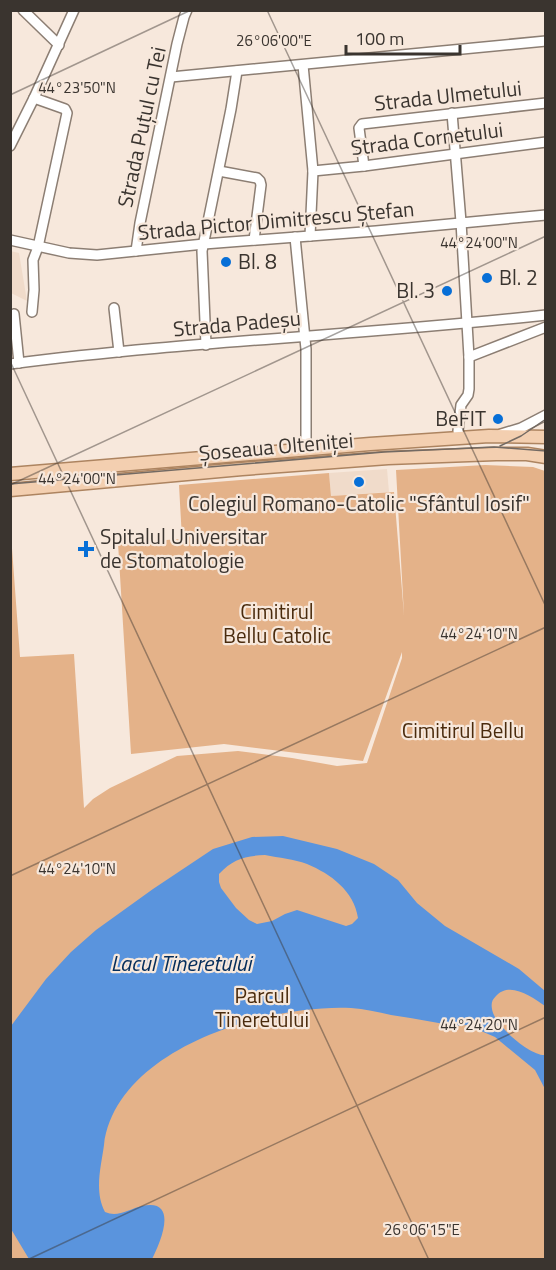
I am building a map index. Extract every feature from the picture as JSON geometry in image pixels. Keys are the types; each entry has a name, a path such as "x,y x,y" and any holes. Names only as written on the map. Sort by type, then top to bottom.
{"main road":[{"name":"Șoseaua Olteniței","path":"10,474 460,438 546,437"},
{"name":"Șoseaua Olteniței","path":"10,490 369,459 484,454 527,454 546,457"}],"street":[{"path":"23,10 59,45"},
{"path":"10,146 74,10"},
{"name":"Strada Puțul cu Tei","path":"136,251 171,76 187,10"},
{"path":"171,76 546,41"},
{"path":"303,65 313,171 310,236"},
{"path":"206,345 201,256 237,71"},
{"path":"32,312 33,260 38,247 67,113 65,109 34,98"},
{"name":"Strada Ulmetului","path":"364,166 359,128 362,124 546,103"},
{"path":"452,113 469,357 469,389 461,405 458,432 460,438"},
{"name":"Strada Cornetului","path":"313,171 546,142"},
{"path":"219,171 257,178 260,181 254,240"},
{"name":"Strada Pictor Dimitrescu Ștefan","path":"10,240 84,255 97,255 546,215"},
{"path":"295,237 306,363 306,449"},
{"path":"114,308 119,352"},
{"path":"14,314 15,364"},
{"name":"Strada Padeșu","path":"15,364 119,352 467,324 546,315"},
{"path":"469,357 546,327"},
{"path":"489,436 521,428 546,415"}],"shaded area":[{"path":"10,251 19,253 27,301 11,293"},
{"name":"Colegiul Romano-Catolic \"Sfântul Iosif\"","path":"387,469 389,492 331,496 329,473"}],"green space":[{"name":"Parcul Tineretului","path":"485,465 533,467 545,471 545,1259 11,1259 10,521 20,657 74,654 84,808 110,788 177,756 238,751 337,766 367,763 402,658 402,652 363,761 224,744 131,754 118,543 182,539 179,485 329,473 331,496 394,492 404,615 396,470"}],"water":[{"name":"Lacul Tineretului","path":"283,836 337,849 374,864 398,880 417,903 445,926 519,969 545,991 545,1006 521,992 508,990 496,996 492,1009 499,1023 522,1045 538,1054 545,1055 545,1089 535,1070 495,1037 467,1025 454,1026 351,1008 317,1009 279,1014 240,1024 201,1039 166,1058 136,1082 115,1111 104,1145 100,1170 99,1187 102,1204 105,1212 113,1214 142,1206 154,1205 161,1209 164,1224 152,1259 29,1259 11,1229 11,1026 46,979 96,930 213,849 252,837","holes":["265,855 307,864 333,878 352,900 358,918 346,926 297,910 272,921 257,924 249,920 236,908 221,888 219,874 239,859"]}],"tram line":[{"path":"500,446 521,436 546,419"},
{"path":"10,484 384,452 494,447 546,451"}],"place":[{"name":"Bl. 8","path":"226,262"},
{"name":"Bl. 2","path":"487,278"},
{"name":"Bl. 3","path":"447,291"},
{"name":"BeFIT","path":"498,419"},
{"name":"Colegiul Romano-Catolic \"Sfântul Iosif\"","path":"359,482"},
{"name":"Spitalul Universitar de Stomatologie","path":"86,549"}],"park label":[{"name":"Cimitirul Bellu Catolic","path":"277,624"},
{"name":"Cimitirul Bellu","path":"463,731"}]}
